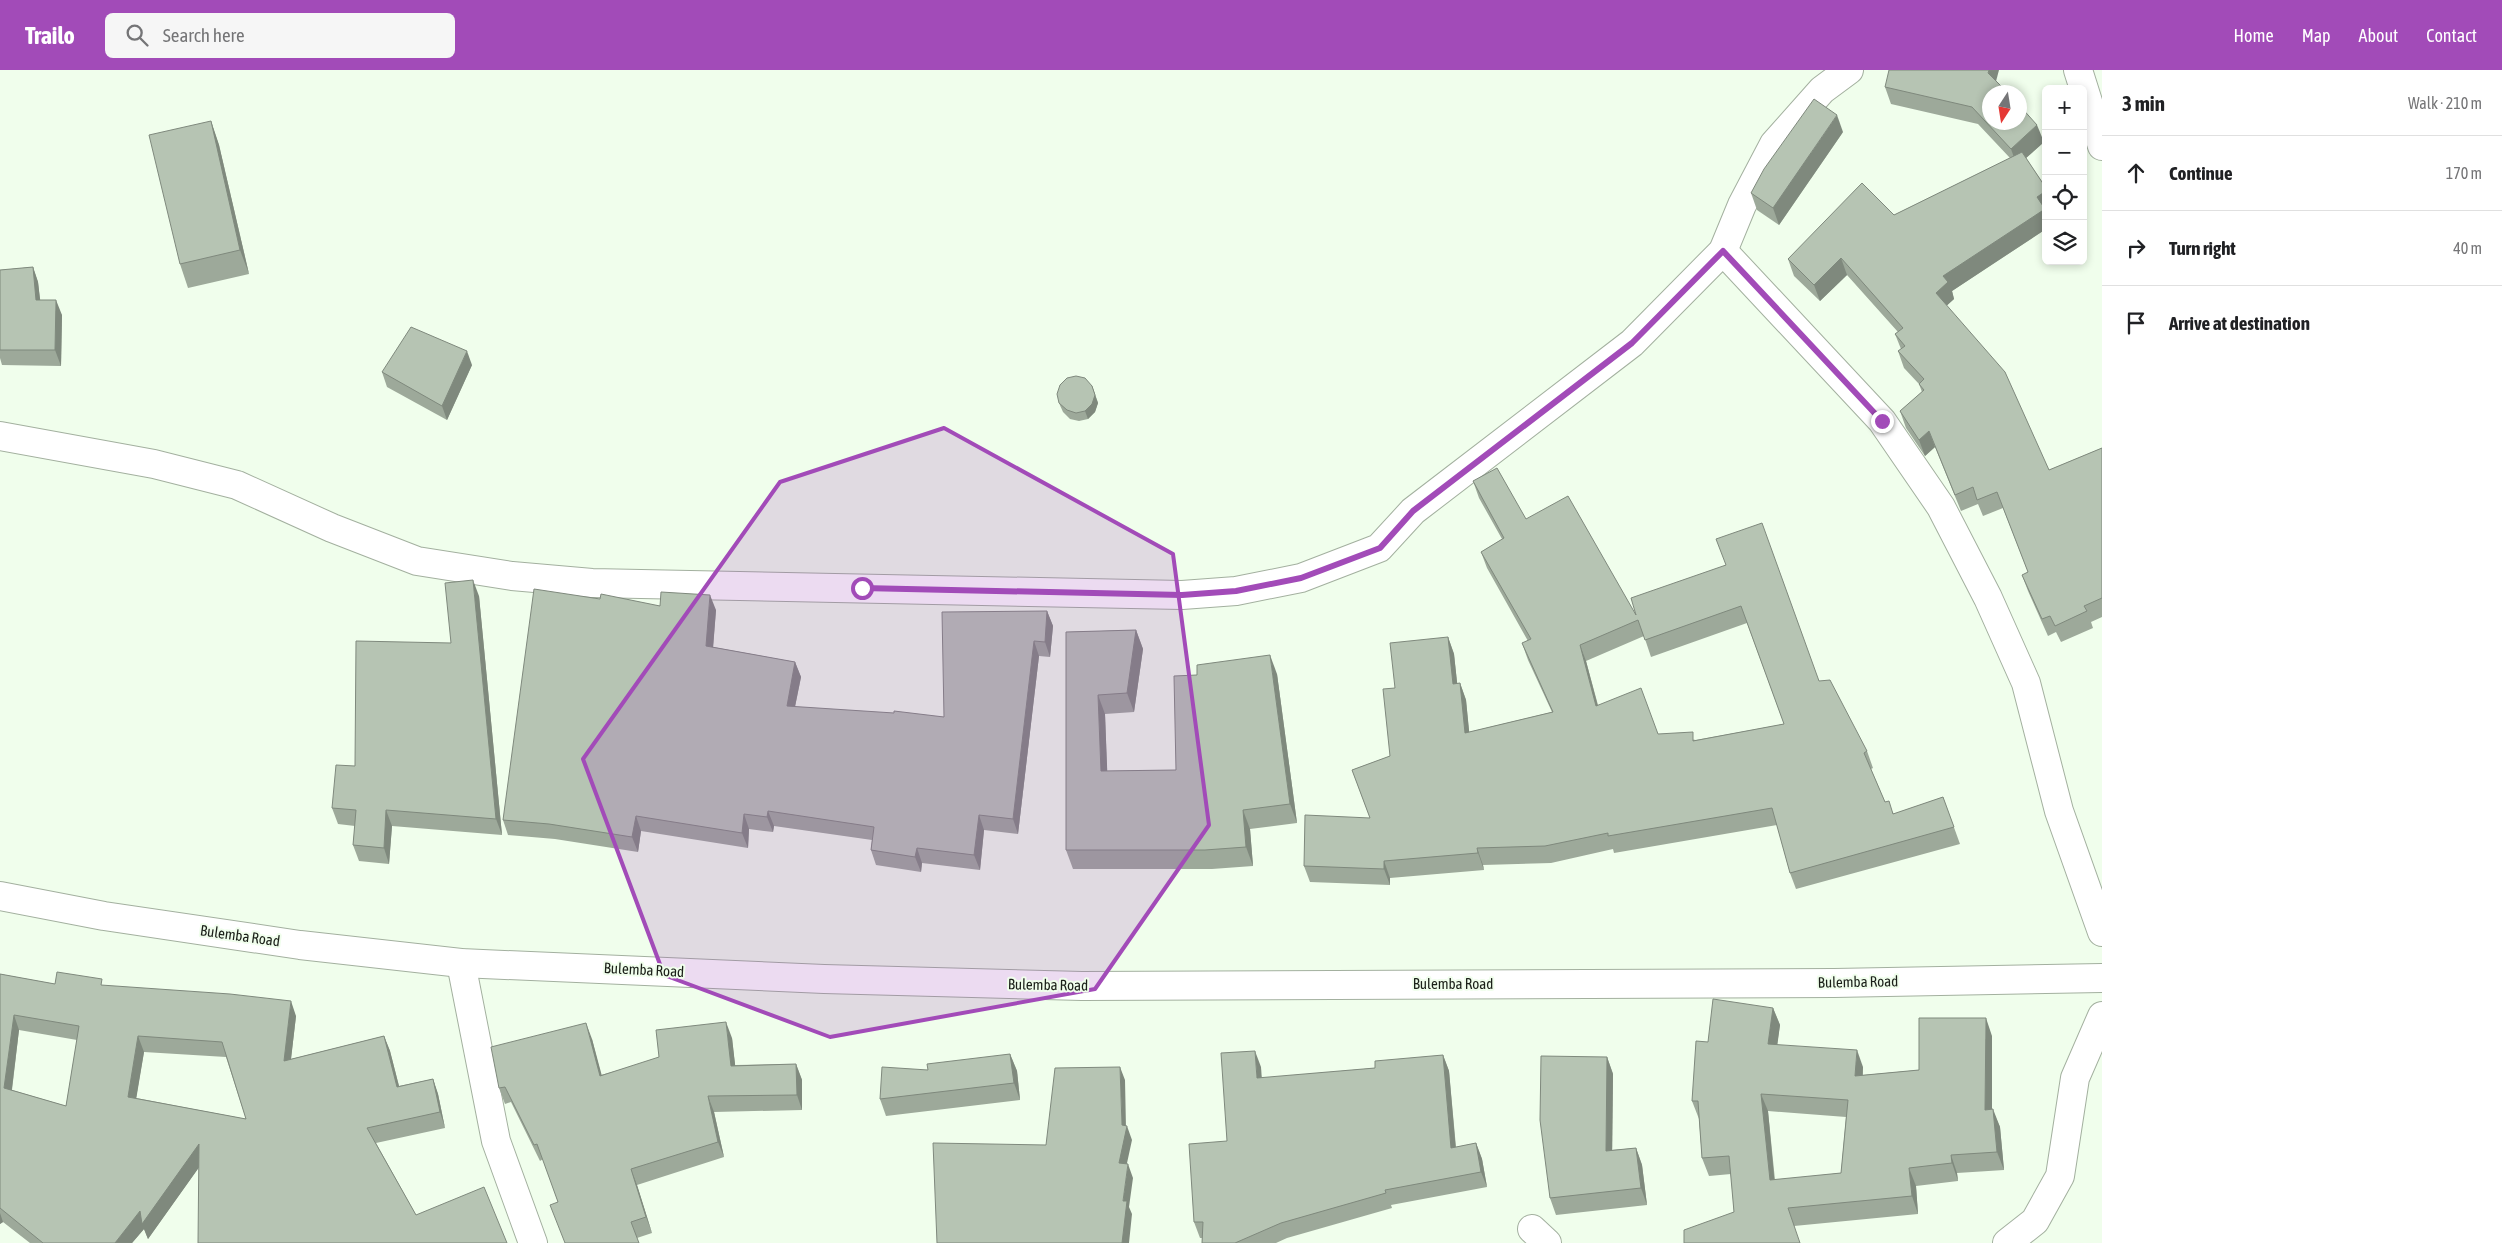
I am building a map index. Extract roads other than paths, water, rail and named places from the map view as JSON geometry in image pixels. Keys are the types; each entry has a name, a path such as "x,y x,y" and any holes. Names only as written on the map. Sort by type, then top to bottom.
{"street":[{"path":"0,436 154,464 236,485 332,528 417,561 512,576 592,583 1182,595 1236,591 1301,578 1380,548 1413,511 1632,343 1723,251 1742,204 1774,144 1822,90 1850,70"},
{"path":"2078,70 2102,146"},
{"path":"1723,251 1882,421 1941,507 1988,598 2026,683 2059,811 2102,932"},
{"name":"Bulemba Road","path":"0,896 104,916 241,936 461,963 824,979 1082,986 1834,983 2102,978"},
{"path":"461,963 496,1141 532,1243"},
{"path":"2008,1243 2035,1221 2060,1176 2075,1078 2102,1016"}]}
